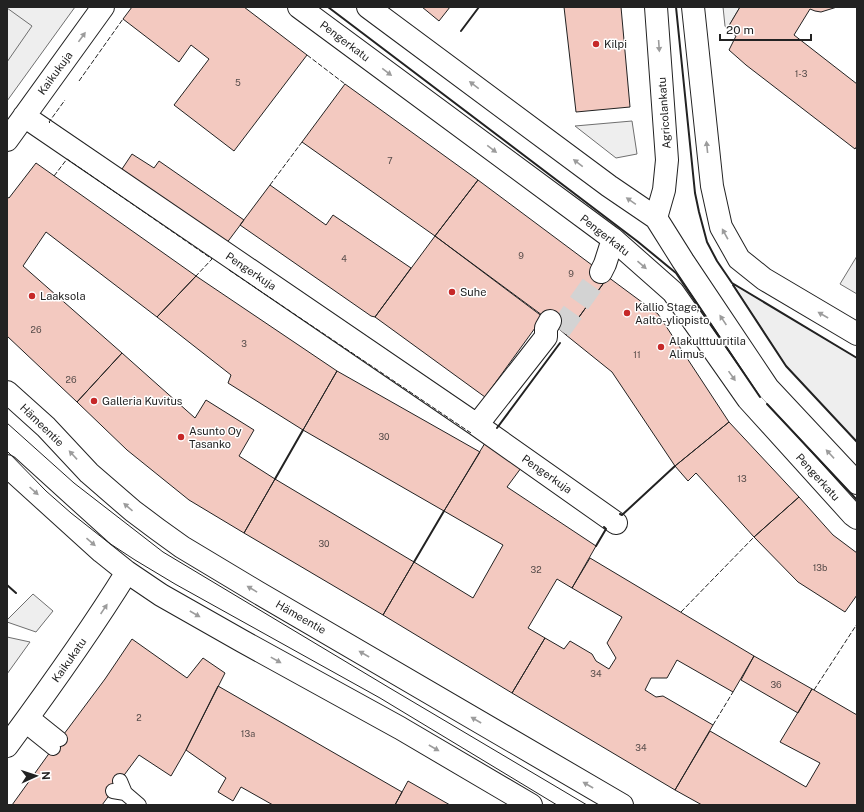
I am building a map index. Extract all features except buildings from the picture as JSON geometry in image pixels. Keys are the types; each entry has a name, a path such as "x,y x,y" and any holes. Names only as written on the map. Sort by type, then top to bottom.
{"street":[{"name":"Kaikukuja","path":"7,140 103,7"},
{"name":"Pengerkatu","path":"300,7 613,239 673,292 748,399 857,518"},
{"path":"368,7 609,186 656,218 768,388 857,483"},
{"name":"Agricolankatu","path":"656,7 667,160 664,190 656,218"},
{"path":"693,7 712,186 721,227 739,259 764,279 857,334"},
{"name":"Pengerkuja","path":"24,116 477,424 616,523"},
{"path":"596,268 605,264 613,239"},
{"path":"477,424 552,329"},
{"name":"Hämeentie","path":"7,392 46,427 89,473 133,511 182,547 622,805"},
{"path":"7,466 102,552 127,572 229,633 400,728 531,805"},
{"name":"Kaikukatu","path":"7,746 82,642 127,572"}],"lane":[{"path":"26,720 57,743"},
{"path":"120,788 139,805"}],"shaded area":[{"path":"7,7 75,7 7,101"},
{"path":"723,7 740,7 727,29 725,26"},
{"path":"7,8 32,26 7,62"},
{"path":"632,121 637,154 616,158 575,126"},
{"path":"857,256 857,294 840,284"},
{"path":"732,283 857,358 857,442 786,366"},
{"path":"33,594 53,611 36,632 7,622 7,620"},
{"path":"7,637 30,642 7,674"}],"tunnel":[{"path":"560,330 601,272"}],"tram line":[{"path":"7,423 74,483 163,552 587,805"},
{"path":"7,451 46,491 71,513 109,543 135,560 175,584 380,698 557,805"}],"fence":[{"path":"79,81 123,19"},
{"path":"307,55 345,84"},
{"path":"50,123 49,122 65,100"},
{"path":"270,185 302,142"},
{"path":"54,176 67,159 212,259 196,276"},
{"path":"229,270 471,433"},
{"path":"681,612 754,537"},
{"path":"814,690 857,624"},
{"path":"713,725 733,692"}],"wall":[{"path":"328,7 637,241 676,273 760,397"},
{"path":"461,31 479,7"},
{"path":"676,7 695,193 707,242 717,261 732,283 857,358"},
{"path":"733,285 786,366 857,442"},
{"path":"497,428 560,343"},
{"path":"767,404 857,500"},
{"path":"275,479 303,430"},
{"path":"620,514 622,515 675,466"},
{"path":"414,562 444,511"},
{"path":"596,546 606,529 604,527"},
{"path":"7,585 16,593"}],"place":[{"name":"Kilpi","path":"596,44"},
{"name":"Suhe","path":"452,292"},
{"name":"Laaksola","path":"32,296"},
{"name":"Kallio Stage, Aalto-yliopisto","path":"627,313"},
{"name":"Alakulttuuritila Alimus","path":"661,347"},
{"name":"Galleria Kuvitus","path":"94,401"},
{"name":"Asunto Oy Tasanko","path":"181,437"}]}
